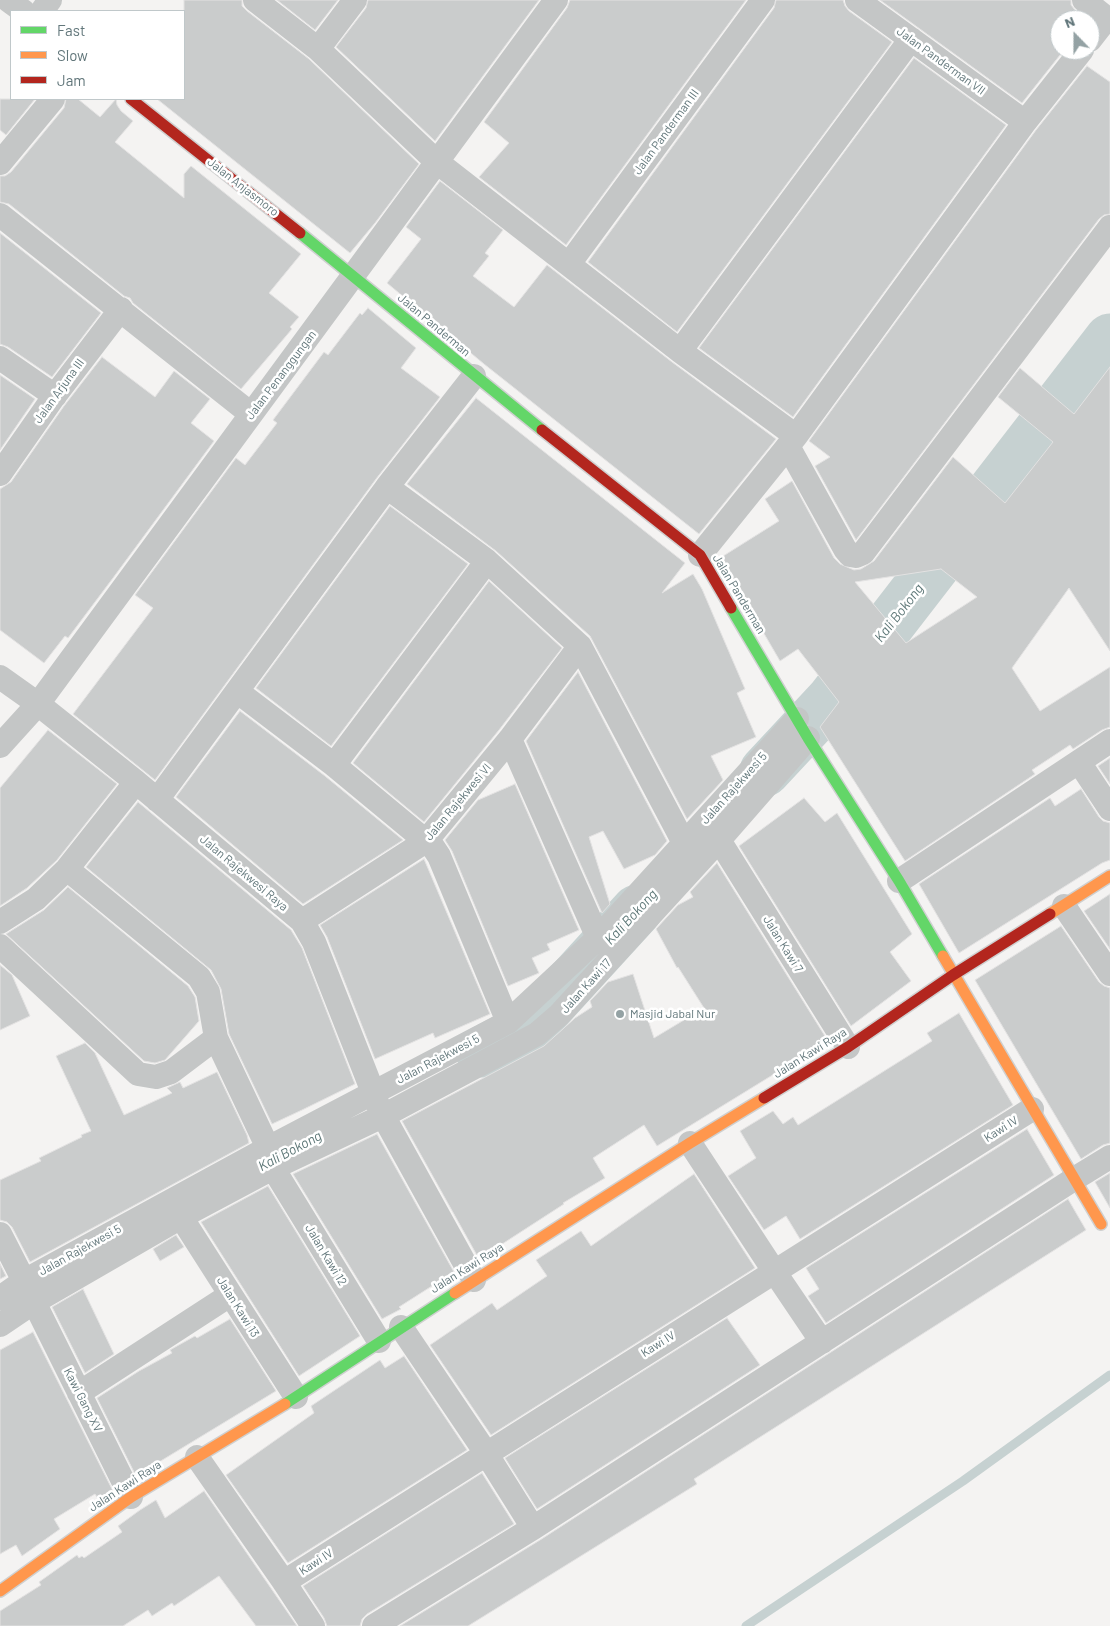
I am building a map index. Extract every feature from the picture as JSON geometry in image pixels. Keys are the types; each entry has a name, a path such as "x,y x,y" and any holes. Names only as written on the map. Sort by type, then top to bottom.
{"street":[{"path":"8,0 22,10"},
{"path":"255,0 318,49 437,162 680,351 792,441 845,549 850,555 856,556 863,553 1110,227"},
{"path":"318,49 355,0"},
{"name":"Jalan Penanggungan","path":"0,746 38,704 556,0"},
{"name":"Jalan Panderman III","path":"569,264 763,0"},
{"name":"Jalan Panderman VII","path":"857,0 1026,122"},
{"path":"1084,0 1109,20 1100,29"},
{"path":"680,351 911,39"},
{"path":"700,555 792,441 1026,122 1074,60"},
{"path":"0,163 52,100"},
{"name":"Jalan Anjasmoro","path":"132,100 354,276"},
{"path":"0,215 121,309 251,414"},
{"name":"Jalan Panderman","path":"354,276 474,376 700,555 803,728 899,882 1101,1224"},
{"name":"Jalan Arjuna III","path":"0,474 55,396 121,309"},
{"path":"0,358 55,396"},
{"path":"157,800 387,487 474,376"},
{"path":"387,487 487,561 580,646 684,843"},
{"path":"334,765 487,561"},
{"name":"Jalan Rajekwesi VI","path":"302,921 426,841 510,739 580,646"},
{"name":"Jalan Rajekwesi Raya","path":"0,677 38,704 136,782 302,921 314,942 378,1104 474,1280"},
{"path":"238,692 334,765 426,841 439,856 508,1022"},
{"name":"Jalan Kawi 17","path":"378,1104 524,1042 549,1024 719,840 803,728"},
{"name":"Jalan Rajekwesi 5","path":"378,1104 508,1022 598,938 684,843 803,728"},
{"path":"510,739 598,938"},
{"path":"899,882 1110,741"},
{"path":"1079,762 1110,808"},
{"path":"0,922 36,898 68,869 136,782"},
{"name":"Jalan Kawi 7","path":"719,840 848,1047"},
{"name":"Jalan Kawi 12","path":"68,869 199,977 208,992 216,1038 270,1158 379,1341"},
{"name":"Jalan Kawi Raya","path":"0,1590 131,1497 296,1398 379,1341 474,1280 690,1143 848,1047 953,975 1110,876"},
{"path":"1064,906 1110,974"},
{"path":"0,946 138,1074 156,1077 171,1072 216,1038"},
{"path":"0,1325 34,1302 181,1217 270,1158 378,1104"},
{"name":"Kawi IV","path":"284,1582 1032,1109"},
{"path":"690,1143 822,1342"},
{"path":"374,1626 533,1528 1074,1178 1110,1157"},
{"name":"Jalan Rajekwesi 5","path":"0,1298 24,1281 270,1158"},
{"name":"Jalan Kawi 13","path":"181,1217 296,1398"},
{"path":"0,1234 24,1281"},
{"path":"80,1393 230,1295"},
{"name":"Kawi Gang XV","path":"34,1302 131,1497"},
{"path":"401,1327 486,1453 533,1528"},
{"path":"196,1457 313,1626"}],"building":[{"path":"184,0 242,0 242,6 247,11 309,59 419,164 350,253 158,100 185,100"},
{"path":"277,0 338,0 315,30"},
{"path":"368,0 539,0 435,141 336,47 366,8"},
{"path":"570,0 746,0 566,245 479,177 509,143 484,122 567,8"},
{"path":"776,0 843,0 849,11 892,42 677,332 588,262 774,8"},
{"path":"880,0 1071,0 1071,5 1075,10 1050,10 1050,60 1056,60 1022,103"},
{"path":"914,58 1006,125 793,417 699,348"},
{"path":"1087,66 1110,82 1110,214 1104,215 1099,219 856,540 815,466 830,457 809,441 1036,130"},
{"path":"0,99 34,100 6,135 0,130"},
{"path":"66,100 79,100 100,117 116,100 121,111 133,121 115,142 184,198 184,174 191,166 301,254 269,293 299,317 290,327 292,329 241,389 133,303 130,298 124,296 9,204 0,202 0,176 5,176 11,172 64,108"},
{"path":"440,181 503,230 485,253 489,256 473,276 514,307 547,265 672,362 776,439 699,534 484,364 387,283 421,239 406,227"},
{"path":"0,233 101,313 52,377 8,347 0,344"},
{"path":"368,308 416,348 401,368 440,397 376,479 155,780 73,714 153,608 135,595 236,458 245,465 277,423 273,420 324,352 328,355 360,313 362,315"},
{"path":"102,357 155,397 174,371 210,399 191,423 214,441 68,638 65,636 44,663 0,630 0,489 11,482 64,406"},
{"path":"1110,367 1110,651 1069,588 1012,668 1040,711 1110,667 1110,727 1102,730 1073,749 1070,745 1032,770 1035,774 905,861 820,727 839,702 798,649 780,661 720,558 779,521 765,499 792,481 834,558 840,564 854,570 861,569 874,561 953,457 1005,503 1053,442 998,397 1020,368 1074,414","holes":["941,569 977,597 906,643 855,582"]},
{"path":"0,375 35,399 0,450"},
{"path":"476,398 685,563 662,593 693,574 702,589 745,689 737,693 756,737 711,756 723,780 687,819 590,636 496,551 407,484"},
{"path":"390,506 468,564 331,746 256,688"},
{"path":"489,581 562,648 499,730 424,822 353,763"},
{"path":"578,672 667,841 655,855 624,869 603,831 589,837 610,904 602,913 526,741"},
{"path":"240,711 325,776 403,840 303,904 176,797"},
{"path":"48,730 117,784 57,860 27,888 0,906 0,788"},
{"path":"1110,758 1110,784 1098,766"},
{"path":"515,784 579,930 547,944 550,950 532,958 539,973 508,986 452,851 445,840 478,800"},
{"path":"1081,789 1099,817 1103,821 1110,823 1110,860 1102,863 959,953 919,884 1050,798 1055,806"},
{"path":"804,798 825,822 837,813 912,934 890,952 911,981 851,1026 739,846"},
{"path":"138,802 291,930 302,948 355,1084 272,1124 229,1034 221,989 211,970 86,867"},
{"path":"424,859 490,1014 435,1038 433,1033 375,1059 327,937 320,925"},
{"path":"717,863 828,1041 657,1146 644,1125 593,1158 605,1178 563,1203 479,1259 402,1121 544,1046 575,1018 592,1007 590,1001 608,982 633,974 654,1038 704,1008 677,968 656,929 678,905 693,897 690,892"},
{"path":"68,887 188,986 195,997 199,1021 165,1060 155,1063 144,1061 6,934 44,910"},
{"path":"1110,894 1110,949 1084,911"},
{"path":"1061,926 1099,982 1110,988 1110,1143 1103,1145 1081,1159 975,980"},
{"path":"0,965 12,975 30,1016 0,1030"},
{"path":"959,1013 1013,1105 800,1239 786,1216 764,1230 728,1176 756,1158 740,1131 773,1111 783,1124 793,1117 798,1125 932,1041 927,1033"},
{"path":"85,1043 95,1053 124,1115 172,1093 167,1088 180,1082 183,1088 217,1072 249,1143 30,1262 12,1227 7,1222 0,1220 0,1180 41,1161 39,1158 91,1131 56,1056"},
{"path":"1027,1129 1054,1175 826,1323 808,1296 819,1289 806,1268"},
{"path":"377,1134 454,1272 399,1307 401,1309 382,1319 293,1174"},
{"path":"1110,1173 1110,1208 1095,1182"},
{"path":"694,1174 755,1268 491,1435 430,1345 492,1303 497,1310 547,1276 536,1260 581,1231 591,1246"},
{"path":"268,1186 360,1336 299,1376 201,1222"},
{"path":"1068,1199 1086,1230 694,1479 697,1484 468,1626 400,1626 540,1540"},
{"path":"176,1235 184,1247 160,1261 153,1249"},
{"path":"0,1264 6,1276 0,1279"},
{"path":"83,1289 114,1354 85,1373 52,1307"},
{"path":"727,1318 760,1365 537,1509 505,1458"},
{"path":"230,1319 276,1391 136,1476 97,1398 139,1371 172,1353 170,1350 195,1336 197,1338"},
{"path":"33,1332 113,1491 99,1500 95,1494 54,1519 60,1529 22,1556 16,1545 0,1554 0,1350"},
{"path":"404,1356 467,1450 288,1563 226,1475 314,1413 311,1406 380,1360 385,1368"},
{"path":"482,1473 514,1524 367,1614 362,1619 360,1626 327,1626 324,1618 303,1586"},
{"path":"204,1491 297,1626 256,1626 219,1576 174,1606 172,1603 152,1616 148,1610 123,1626 0,1626 0,1611 41,1585 39,1582 77,1555 79,1558 82,1556 84,1558 122,1532 118,1526 140,1510 156,1500 165,1518"}],"waterway":[{"name":"Kali Bokong","path":"765,771 832,699 1110,339"},
{"name":"Kali Bokong","path":"481,1052 532,1025 637,910"},
{"path":"746,1626 963,1481 1110,1375"}],"traffic: fast":[{"path":"300,233 542,430"},
{"path":"731,608 808,738 899,881 943,956"},
{"path":"285,1404 455,1293"}],"traffic: slow":[{"path":"1050,914 1110,876"},
{"path":"943,956 1101,1224"},
{"path":"455,1293 764,1098"},
{"path":"0,1591 131,1497 285,1404"}],"traffic: jam":[{"path":"132,100 300,233"},
{"path":"542,430 700,555 731,608"},
{"path":"764,1098 848,1047 953,975 1050,914"}],"place":[{"name":"Masjid Jabal Nur","path":"620,1014"}]}
